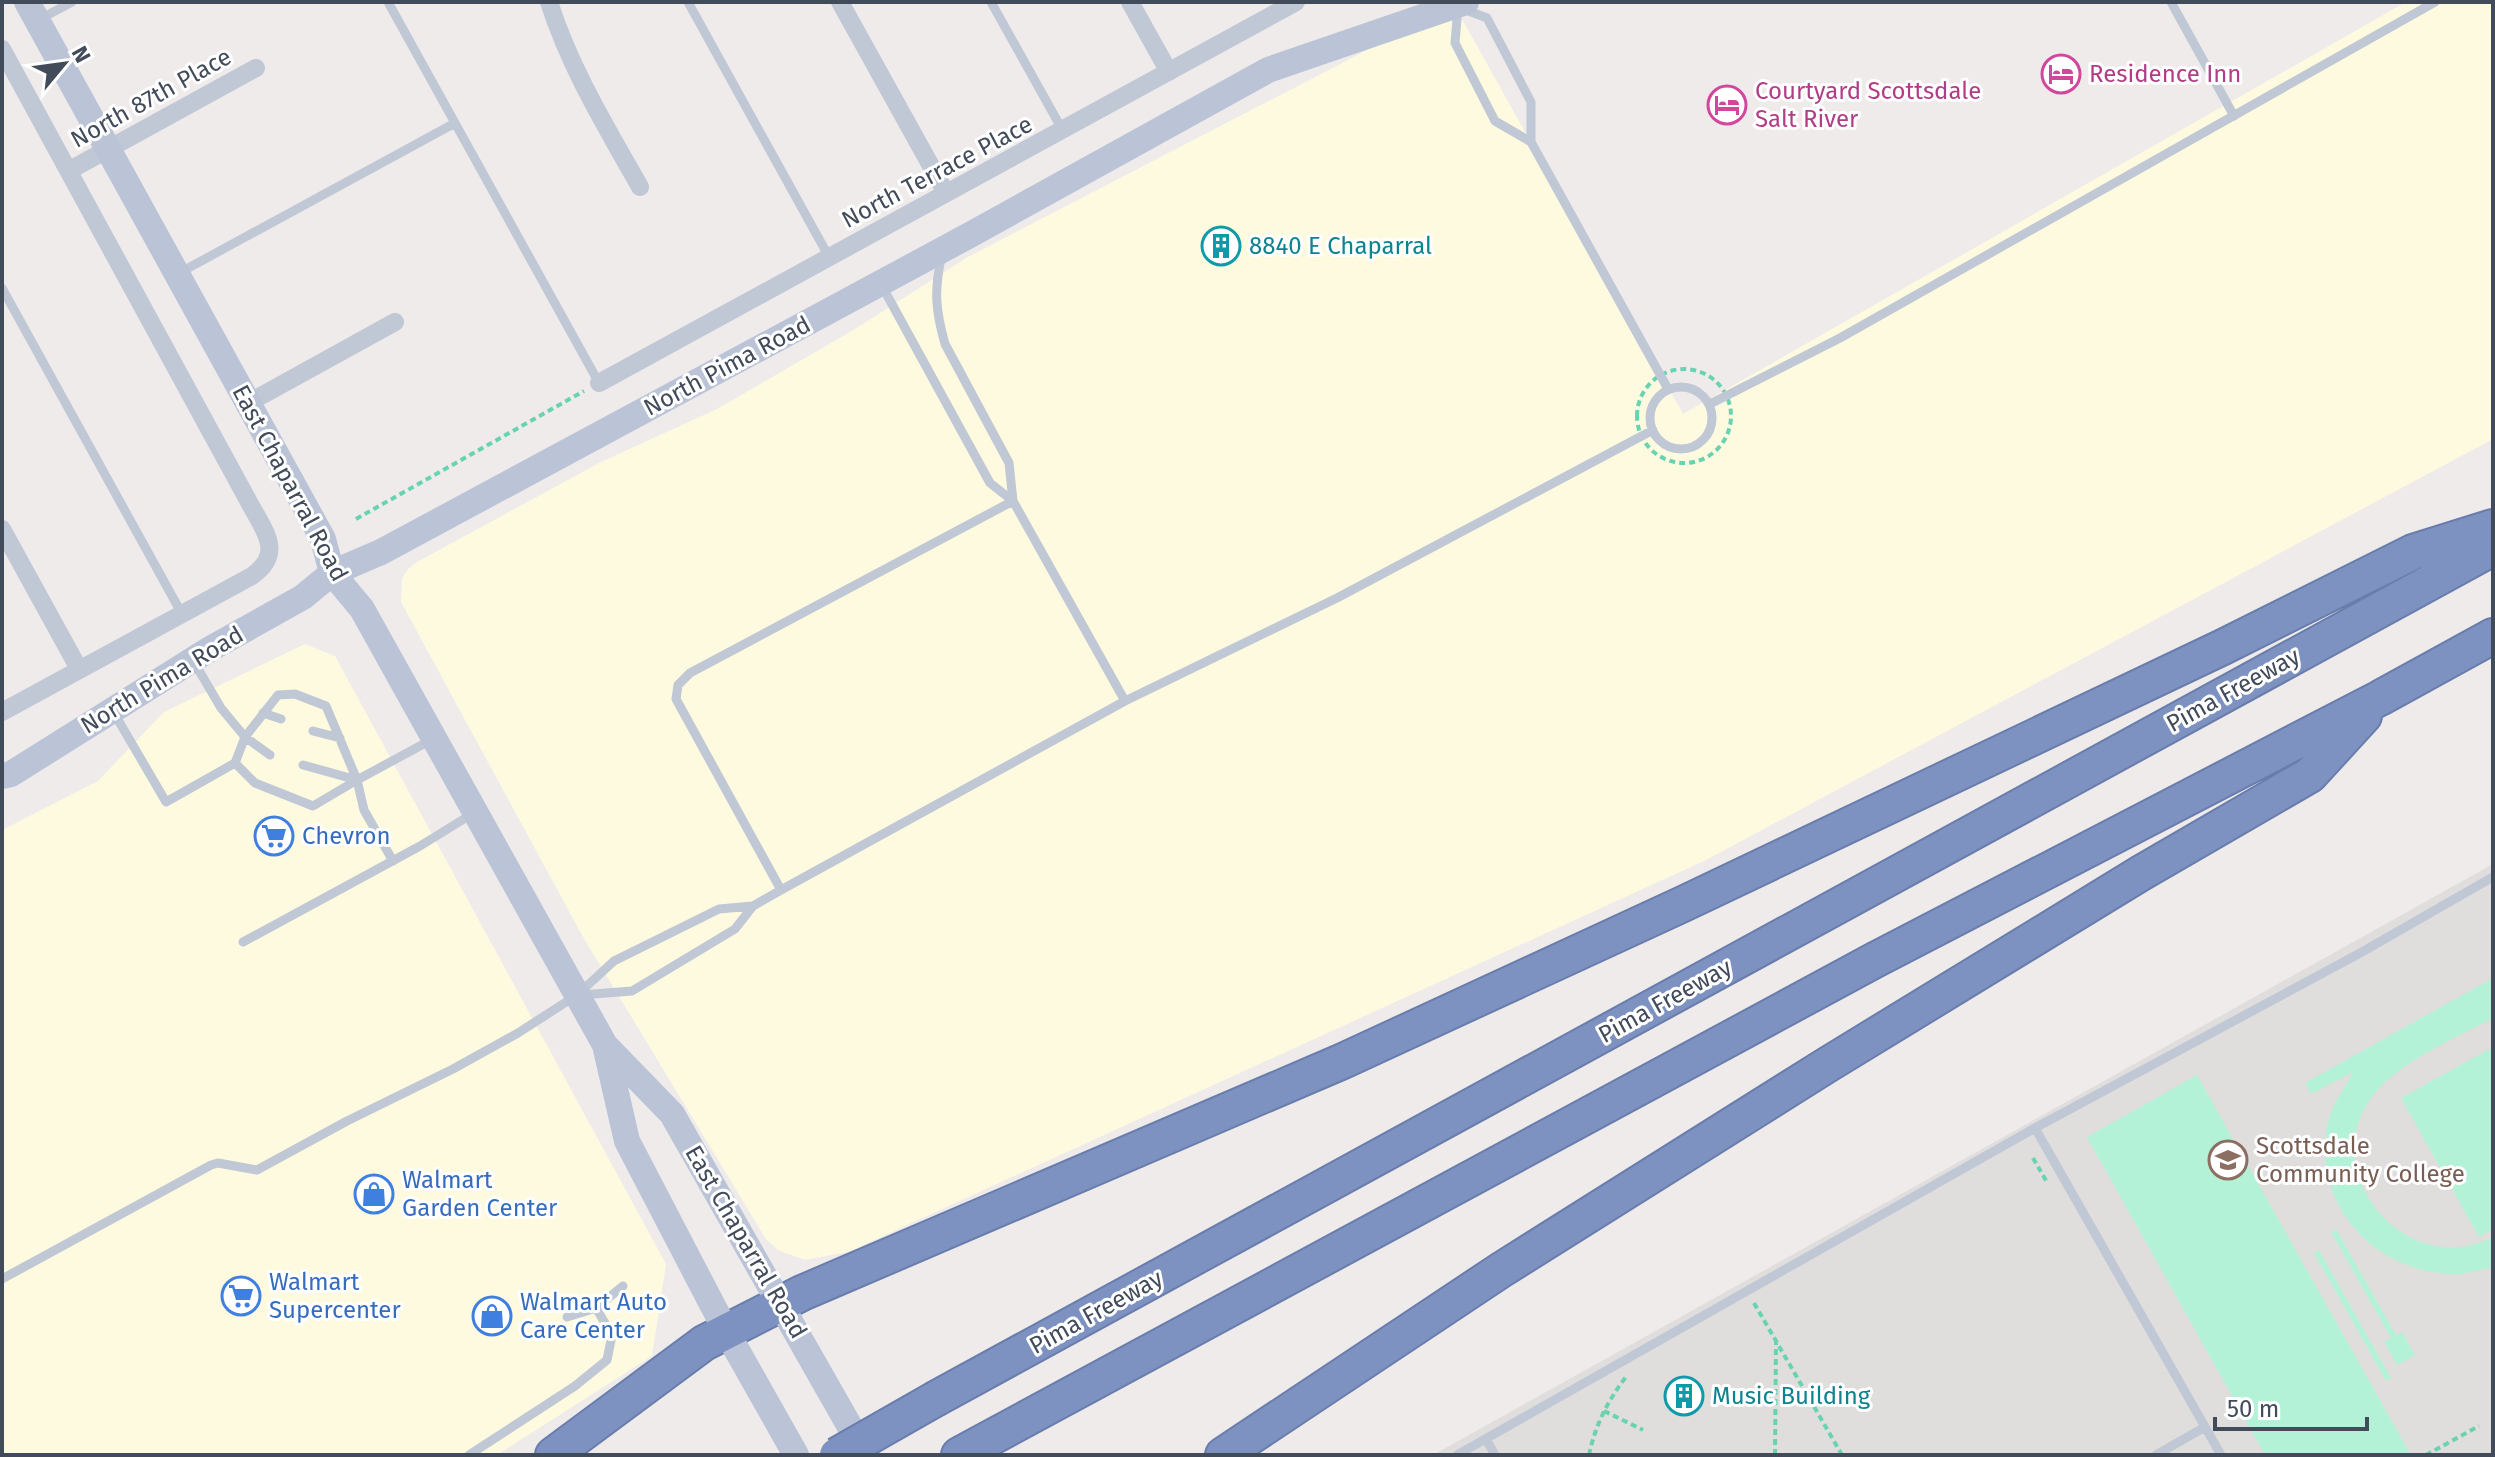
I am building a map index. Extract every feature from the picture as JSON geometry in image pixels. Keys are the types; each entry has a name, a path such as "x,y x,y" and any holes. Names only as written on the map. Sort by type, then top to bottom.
{"highway":[{"path":"553,1455 704,1343 781,1303 1356,1055 1656,917 2209,654 2413,552 2493,527"},
{"name":"Pima Freeway","path":"837,1455 2493,548"},
{"path":"964,1452 1875,960 2380,698 2493,636"},
{"path":"1223,1455 1501,1270 1847,1053 2141,873 2310,775 2380,698"}],"main road":[{"name":"North Pima Road","path":"5,778 193,659 303,597 332,573 381,552 944,249 1268,70 1462,4"},
{"name":"East Chaparral Road","path":"32,12 323,539 332,573 362,609 605,1045 672,1114 866,1455"},
{"name":"East Chaparral Road","path":"605,1045 627,1141 726,1331 796,1455"}],"street":[{"path":"549,2 585,88 640,187"},
{"path":"840,2 946,193"},
{"path":"1130,2 1169,72"},
{"name":"North Terrace Place","path":"599,383 1063,131 1169,72 1273,8 1296,2"},
{"name":"East Chaparral Road","path":"2,49 268,536 271,547 269,558"},
{"name":"North 87th Place","path":"70,170 256,68"},
{"path":"248,403 395,322"},
{"path":"2,529 79,669"},
{"name":"North Pima Road","path":"2,712 252,576 263,568 269,558"}],"lane":[{"path":"32,12 72,2"},
{"path":"388,2 599,383"},
{"path":"688,2 829,257"},
{"path":"991,2 1063,131"},
{"path":"2171,2 2234,116"},
{"path":"1710,404 1840,338 2435,2"},
{"path":"1531,142 1495,121 1455,43 1462,4 1487,18 1531,102 1531,142 1668,389"},
{"path":"177,274 455,123"},
{"path":"944,249 934,295 939,323 945,344 1009,463 1013,501"},
{"path":"881,283 990,483 1013,501 1125,701"},
{"path":"2,288 182,614"},
{"path":"1677,386 1696,390 1710,404 1712,424 1709,433 1694,446 1675,448 1658,439 1653,430 1651,411 1660,394 1677,386"},
{"path":"577,995 632,991 735,929 753,906 781,890 1125,701 1337,598 1653,430"},
{"path":"781,890 676,699 678,685 690,673 1013,501"},
{"path":"193,659 221,708 245,737 270,755"},
{"path":"112,710 166,802 235,763 245,737 278,695 295,694 326,706 357,780 364,810 393,861"},
{"path":"263,713 281,719"},
{"path":"313,731 340,738"},
{"path":"235,763 255,783 313,806 434,739"},
{"path":"303,765 357,780"},
{"path":"243,942 393,861 475,812"},
{"path":"1457,1455 2035,1128 2362,952 2493,877"},
{"path":"2,1279 211,1165 218,1163 257,1170 491,1049 577,995 620,958 719,909 753,906"},
{"path":"2035,1128 2221,1455"},
{"path":"567,1317 596,1308 623,1286"},
{"path":"469,1455 575,1386 607,1360 612,1335 596,1308"},
{"path":"2156,1455 2205,1427"},
{"path":"1486,1439 1495,1455"}],"path":[{"path":"1681,369 1701,372 1714,380 1726,396 1730,422 1726,437 1717,449 1704,458 1689,463 1674,462 1659,456 1642,436 1637,418 1639,402 1646,388 1661,375 1681,369"},
{"path":"356,519 599,383"},
{"path":"1741,1309 1755,1302 1842,1455"},
{"path":"1775,1455 1776,1339"},
{"path":"1589,1455 1612,1395 1632,1369"},
{"path":"1604,1411 1643,1430"},
{"path":"2426,1455 2479,1426"}],"shaded area":[{"path":"2406,2 2493,2 2493,439 1704,861 848,1252 805,1260 778,1250 766,1239 583,937 401,602 402,579 417,562 601,462 717,409 855,329 968,257 1454,5 1683,414"},
{"path":"305,644 335,656 666,1264 652,1356 497,1455 2,1455 2,830 98,781 164,712"},
{"name":"Scottsdale Community College","path":"2493,864 2493,1455 1433,1455"}],"green space":[{"path":"2493,978 2493,1018 2400,1070 2375,1093 2358,1123 2354,1154 2361,1184 2377,1210 2400,1231 2429,1244 2460,1247 2493,1237 2493,1267 2456,1274 2423,1270 2398,1261 2376,1248 2357,1231 2331,1187 2325,1161 2326,1134 2333,1108 2353,1072 2311,1094 2305,1083"},
{"path":"2493,1047 2493,1229 2479,1237 2401,1098"},
{"path":"2197,1075 2411,1455 2265,1455 2087,1137"},
{"path":"2336,1229 2396,1335 2402,1332 2415,1355 2397,1365 2384,1342 2391,1338 2331,1232"},
{"path":"2319,1250 2391,1378 2386,1381 2314,1253"}],"place":[{"name":"Residence Inn","path":"2061,74"},
{"name":"Courtyard Scottsdale Salt River","path":"1727,105"},
{"name":"8840 E Chaparral","path":"1221,246"},
{"name":"Chevron","path":"274,836"},
{"name":"Scottsdale Community College","path":"2228,1160"},
{"name":"Walmart Garden Center","path":"374,1194"},
{"name":"Walmart Supercenter","path":"241,1296"},
{"name":"Walmart Auto Care Center","path":"492,1316"},
{"name":"Music Building","path":"1684,1396"}]}
